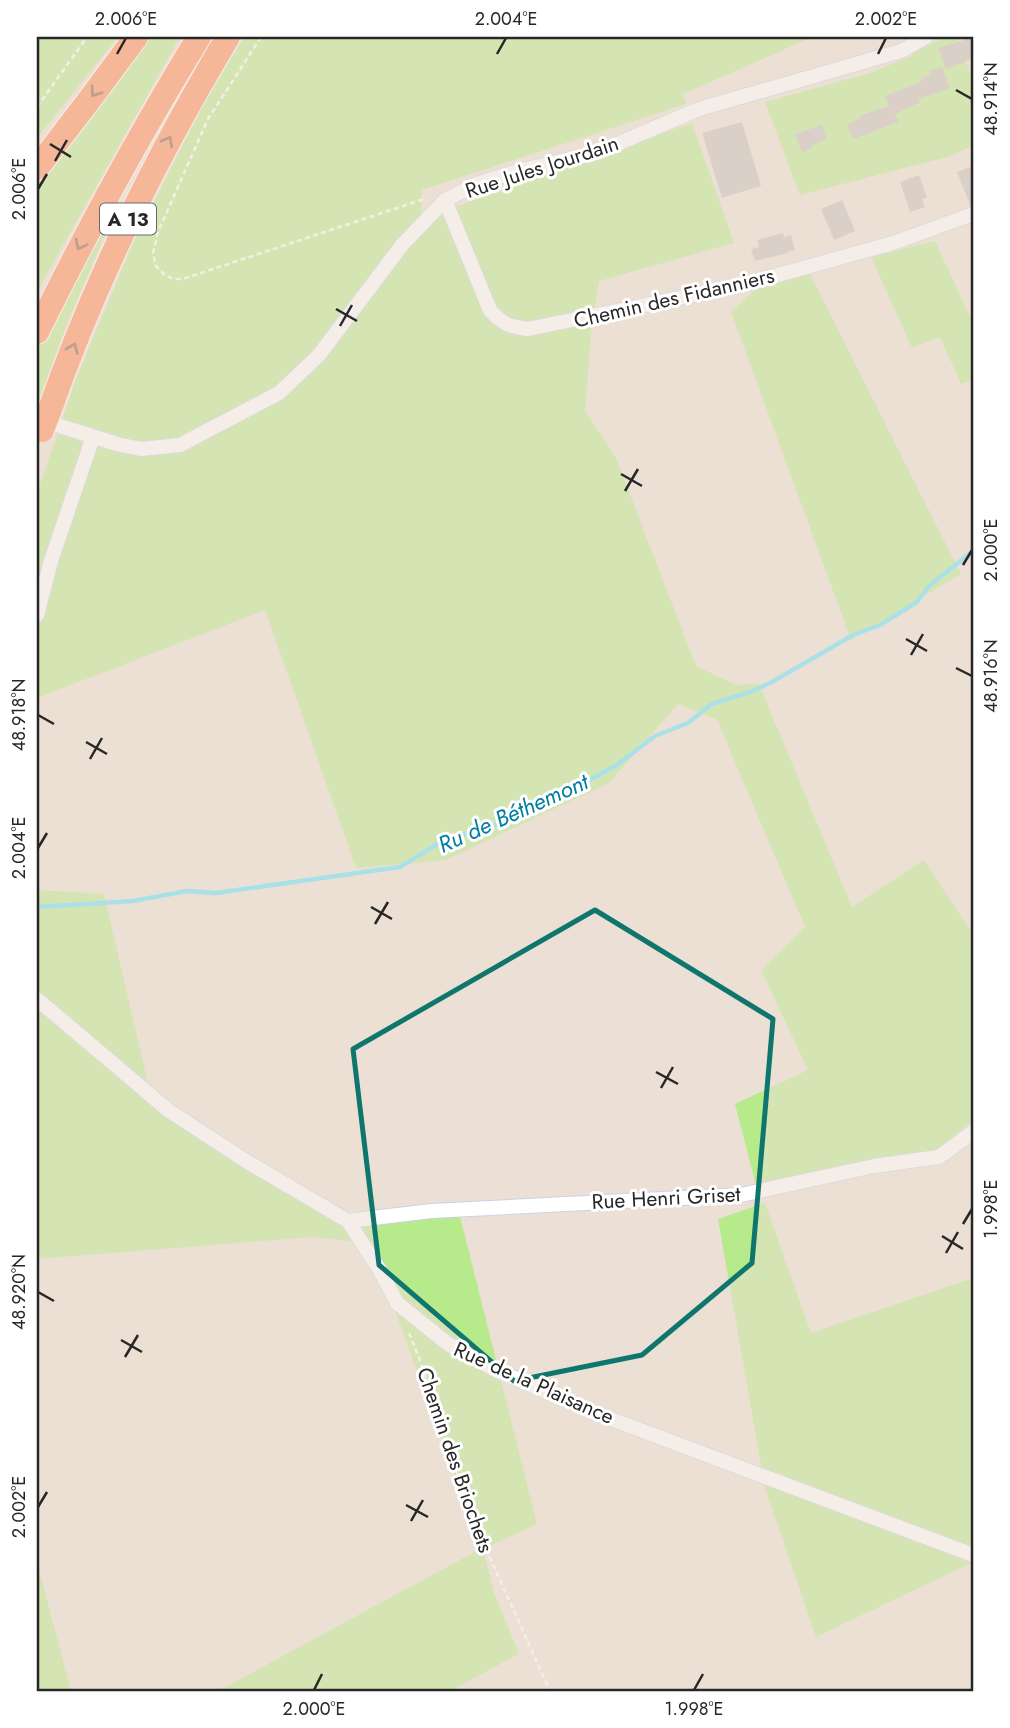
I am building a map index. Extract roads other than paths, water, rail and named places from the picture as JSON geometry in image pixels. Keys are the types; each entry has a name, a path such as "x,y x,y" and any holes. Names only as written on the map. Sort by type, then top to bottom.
{"highway":[{"path":"37,168 135,37"},
{"name":"A 13","path":"37,332 102,204 199,37"},
{"name":"A 13","path":"41,427 121,233 148,178 228,37"}],"street":[{"name":"Rue Jules Jourdain","path":"41,427 141,449 180,445 279,393 319,355 402,245 445,200 477,184 596,153 699,109 901,51 926,37"},
{"name":"Chemin des Fidanniers","path":"445,200 490,310 508,326 528,329 742,285 893,243 973,214"},
{"path":"37,615 51,561 93,437"},
{"name":"Rue de la Plaisance","path":"37,999 168,1110 348,1221 397,1303 448,1344 498,1371 598,1414 973,1555"},
{"name":"Rue Henri Griset","path":"348,1221 430,1211 741,1195 874,1166 939,1157 973,1132"}],"waterway":[{"name":"Ru de Béthemont","path":"37,907 133,901 187,891 216,893 400,867 442,841 501,823 523,810 573,789 615,766 655,736 688,723 712,704 753,691 853,635 880,625 917,602 929,586 973,551"}]}
